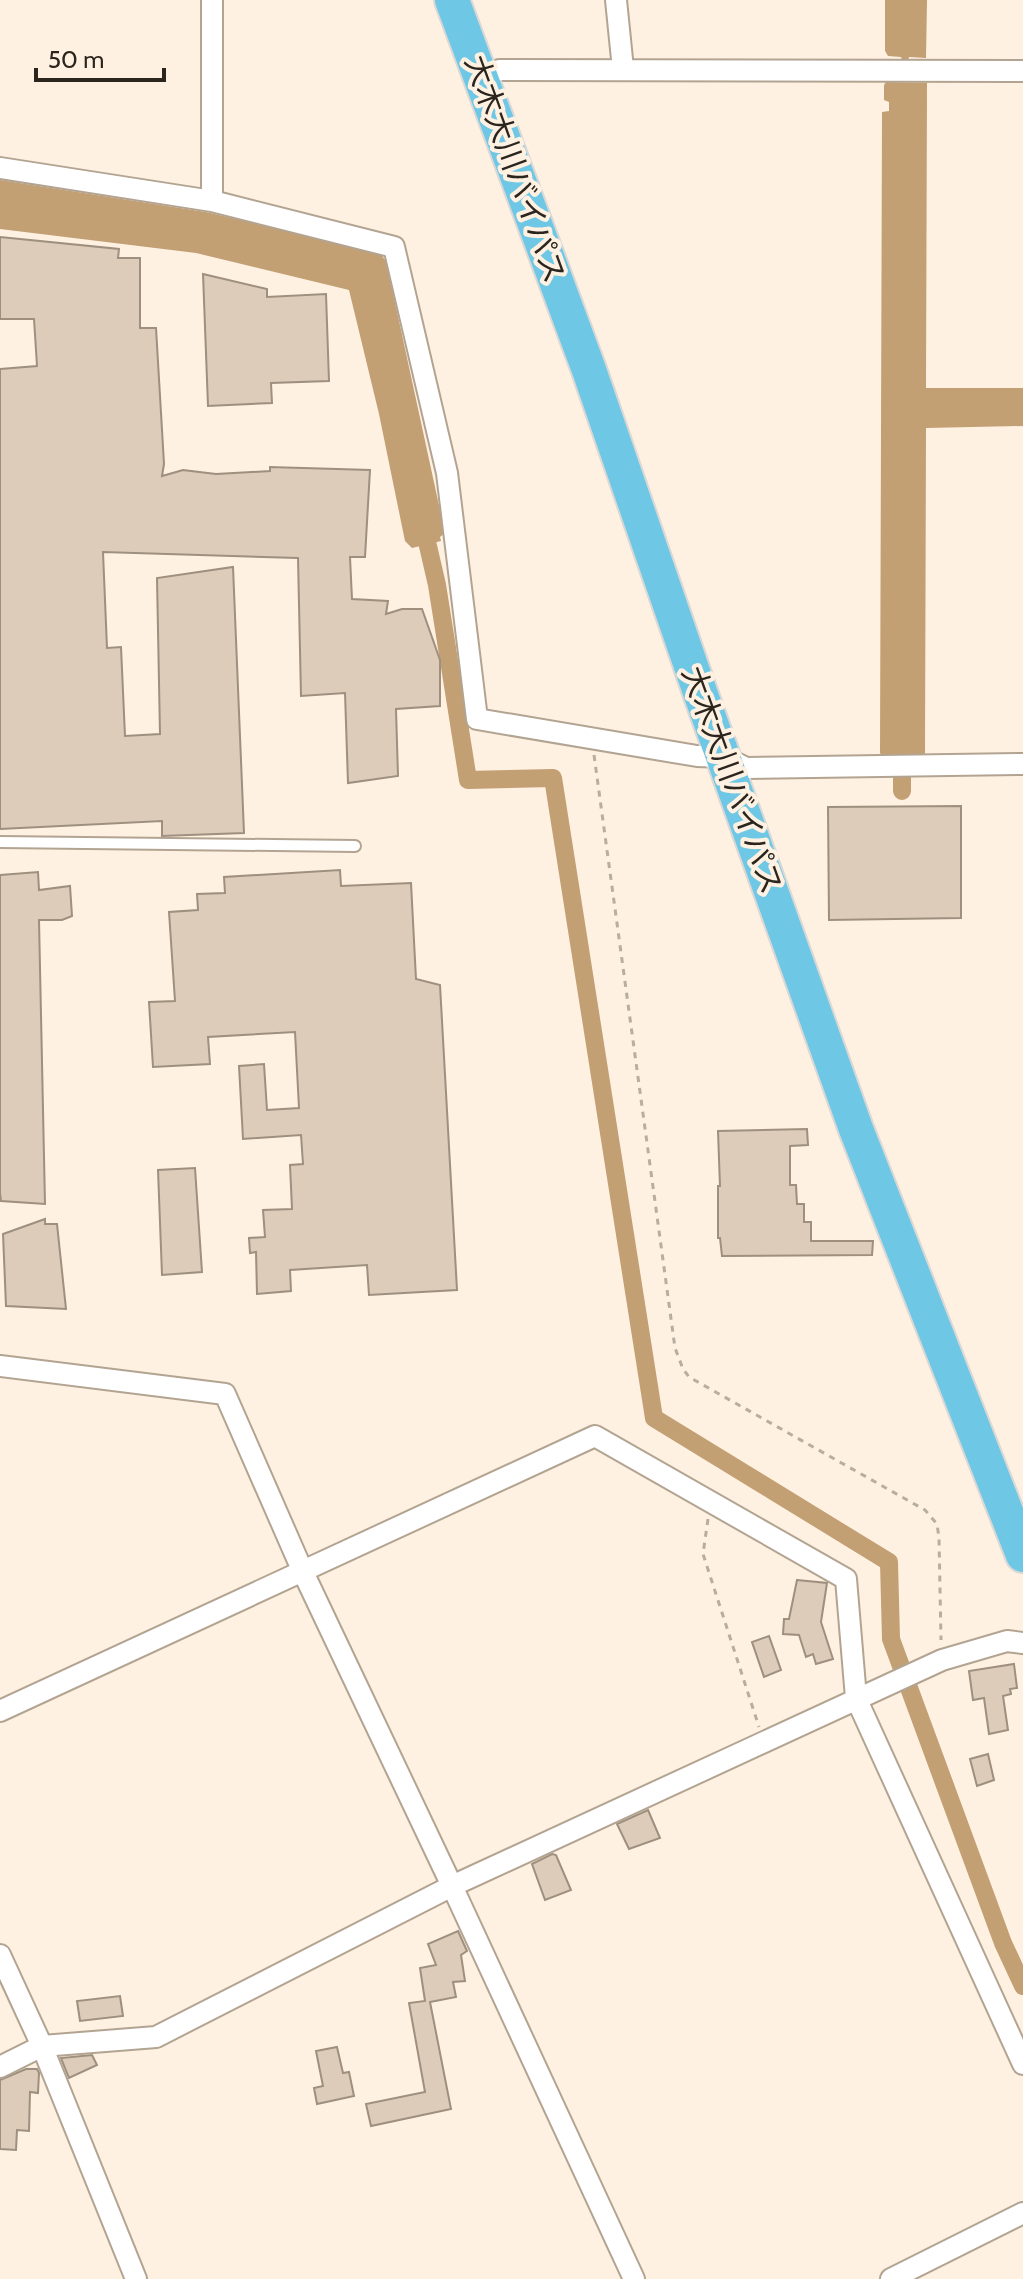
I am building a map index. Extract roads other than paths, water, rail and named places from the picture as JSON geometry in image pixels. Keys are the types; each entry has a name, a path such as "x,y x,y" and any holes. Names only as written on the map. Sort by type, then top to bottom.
{"highway":[{"name":"大木大川バイパス","path":"452,0 741,779 895,1182 1023,1497"},
{"name":"大木大川バイパス","path":"472,0 644,472 741,779 867,1159 1023,1555"}],"street":[{"path":"212,0 212,201"},
{"path":"616,0 623,69"},
{"path":"499,70 1023,71"},
{"path":"0,168 212,201 394,247 447,473 477,719 697,756 741,779 1023,764"},
{"path":"0,1366 225,1394 303,1572 634,2279"},
{"path":"0,1711 595,1436 846,1579 856,1698 1023,2064"},
{"path":"0,2067 42,2046 156,2037 452,1886 883,1685 942,1660 1007,1641 1023,1643"},
{"path":"0,1955 42,2046 136,2279"},
{"path":"891,2279 1023,2213"}],"lane":[{"path":"0,842 355,846"}],"waterway":[{"path":"422,520 437,585 468,780 553,778 654,1418 889,1562 891,1639 1003,1943 1023,1986"},
{"path":"902,754 902,791"}]}
